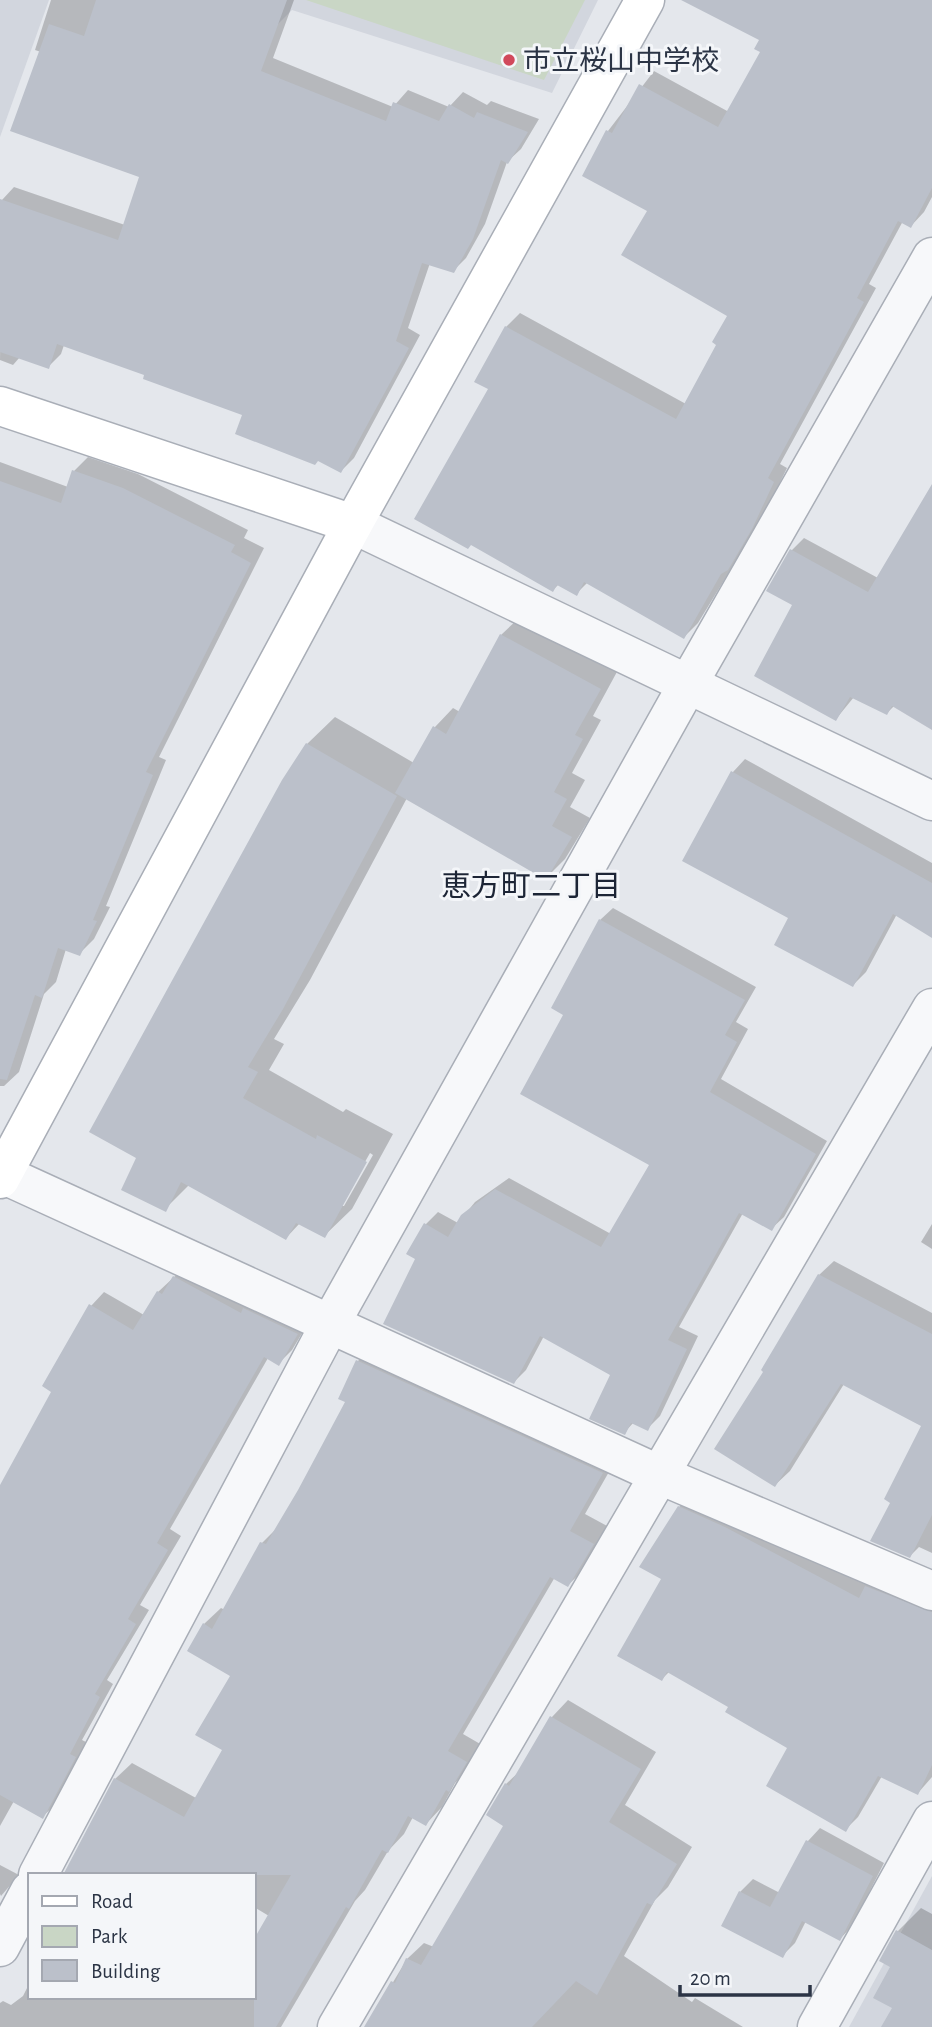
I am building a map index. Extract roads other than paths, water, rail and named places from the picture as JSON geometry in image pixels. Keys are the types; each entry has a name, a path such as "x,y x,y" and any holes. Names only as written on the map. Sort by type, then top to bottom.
{"street":[{"path":"645,0 353,524 1,1175 660,1475 932,1591"},
{"path":"39,1873 329,1326 688,684 932,257"},
{"path":"0,406 353,524 932,801"},
{"path":"337,2027 932,1008"},
{"path":"817,2027 932,1821"},
{"path":"0,1947 28,1895"}],"place":[{"name":"市立桜山中学校","path":"509,60"}],"district":[{"name":"恵方町二丁目","path":"531,886"}]}
